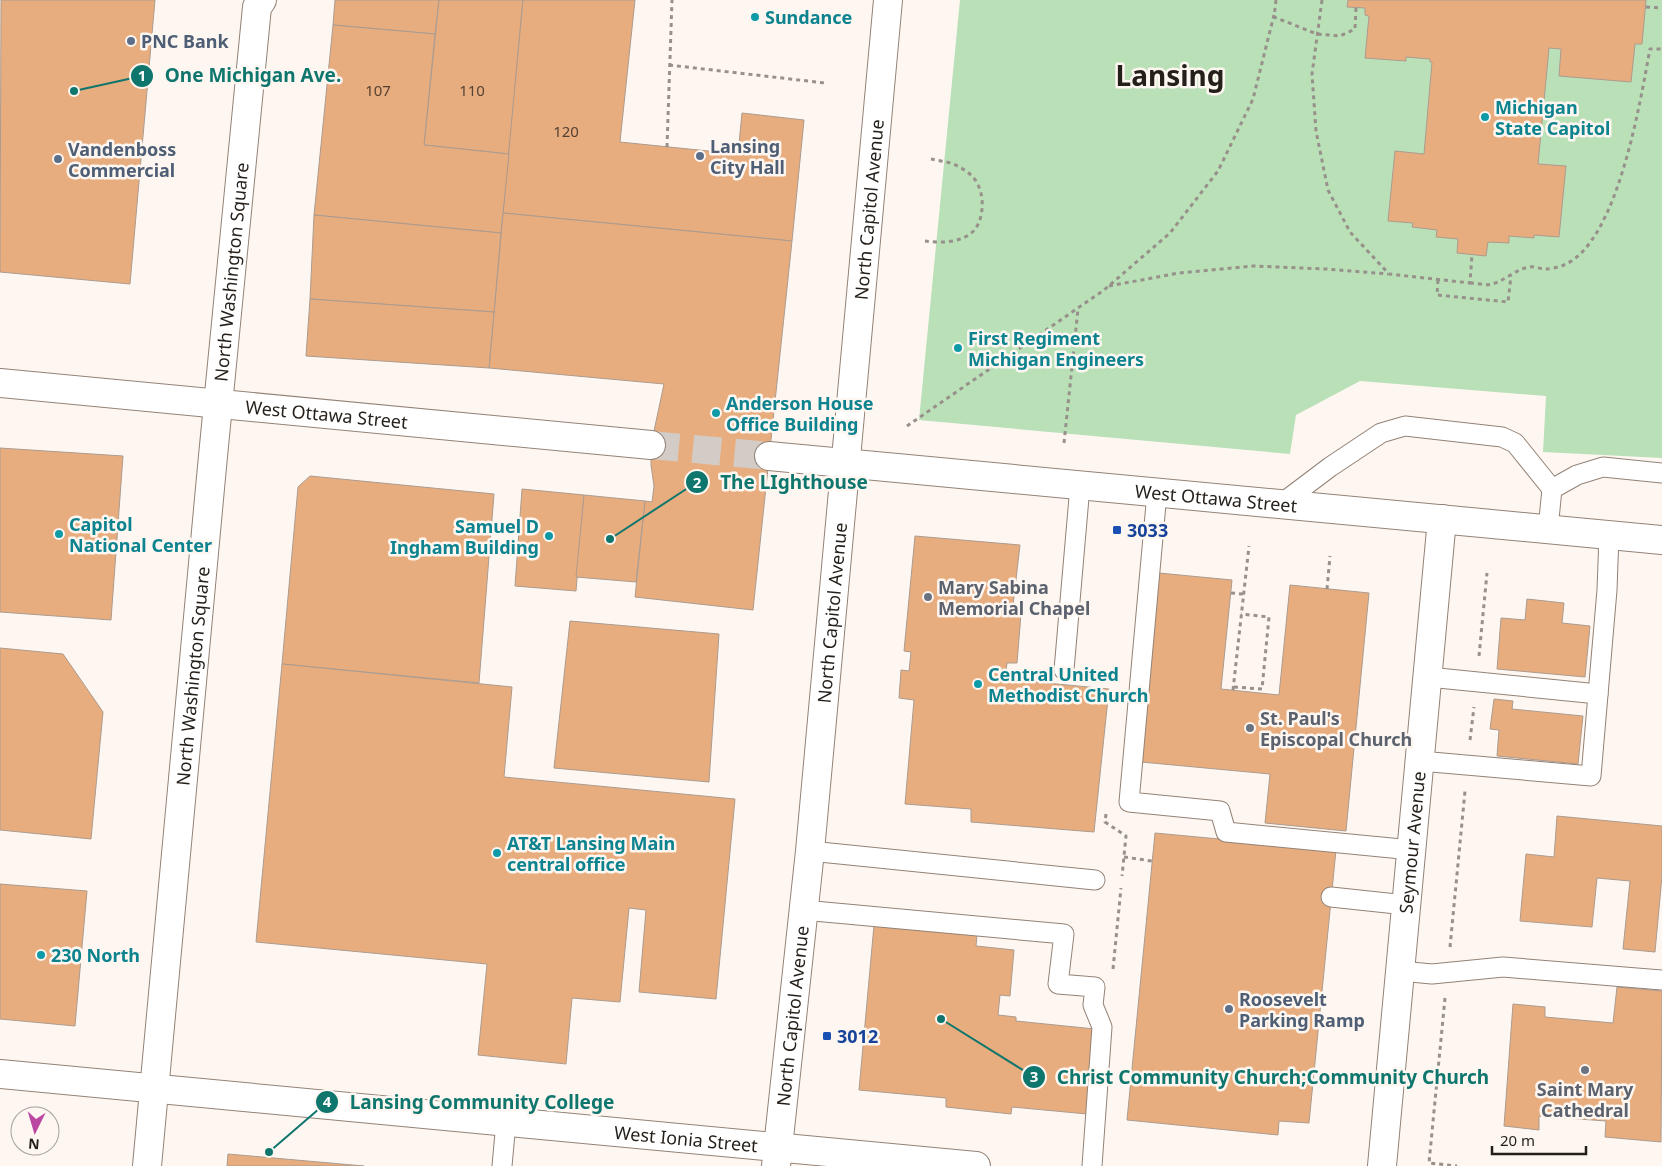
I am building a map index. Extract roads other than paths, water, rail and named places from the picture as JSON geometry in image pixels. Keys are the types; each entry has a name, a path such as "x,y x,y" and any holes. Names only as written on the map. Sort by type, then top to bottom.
{"street":[{"name":"North Capitol Avenue","path":"777,1157 810,851 888,0"},
{"name":"North Washington Square","path":"147,1166 218,405 258,2"},
{"name":"West Ottawa Street","path":"0,383 651,445"},
{"name":"West Ottawa Street","path":"769,456 1662,540"},
{"name":"Seymour Avenue","path":"1382,1166 1442,519"},
{"name":"West Ionia Street","path":"0,1074 506,1122 777,1157 976,1166"}],"lane":[{"path":"1281,504 1330,467 1381,433 1405,426 1502,437 1515,443 1552,488 1548,529"},
{"path":"1552,488 1577,475 1603,467 1662,473"},
{"path":"1064,670 1080,486"},
{"path":"1157,493 1129,802 1220,811 1226,832 1412,850"},
{"path":"1420,761 1591,776 1607,590 1609,535"},
{"path":"1428,677 1598,694"},
{"path":"810,851 1095,880"},
{"path":"1331,897 1406,905"},
{"path":"803,910 1064,934 1058,984 1094,987 1093,1005 1102,1027 1092,1166"},
{"path":"1400,972 1432,974 1503,967 1662,980"},
{"path":"502,1166 506,1122"}],"tunnel":[{"path":"651,445 769,456"}],"place":[{"name":"Sundance","path":"755,17"},
{"name":"PNC Bank","path":"131,41"},
{"name":"One Michigan Ave.","path":"74,91"},
{"name":"Michigan State Capitol","path":"1485,117"},
{"name":"Lansing City Hall","path":"700,156"},
{"name":"Vandenboss Commercial","path":"58,159"},
{"name":"First Regiment Michigan Engineers","path":"958,348"},
{"name":"Anderson House Office Building","path":"716,413"},
{"name":"3033","path":"1117,530"},
{"name":"Capitol National Center","path":"59,534"},
{"name":"Samuel D Ingham Building","path":"549,536"},
{"name":"The LIghthouse","path":"610,539"},
{"name":"Mary Sabina Memorial Chapel","path":"928,597"},
{"name":"Central United Methodist Church","path":"978,684"},
{"name":"St. Paul's Episcopal Church","path":"1250,728"},
{"name":"AT&T Lansing Main central office","path":"497,853"},
{"name":"230 North","path":"41,955"},
{"name":"Roosevelt Parking Ramp","path":"1229,1009"},
{"name":"Christ Community Church;Community Church","path":"941,1019"},
{"name":"3012","path":"827,1036"},
{"name":"Saint Mary Cathedral","path":"1585,1070"},
{"name":"Lansing Community College","path":"269,1152"}],"district":[{"name":"Lansing","path":"1170,75"}]}
